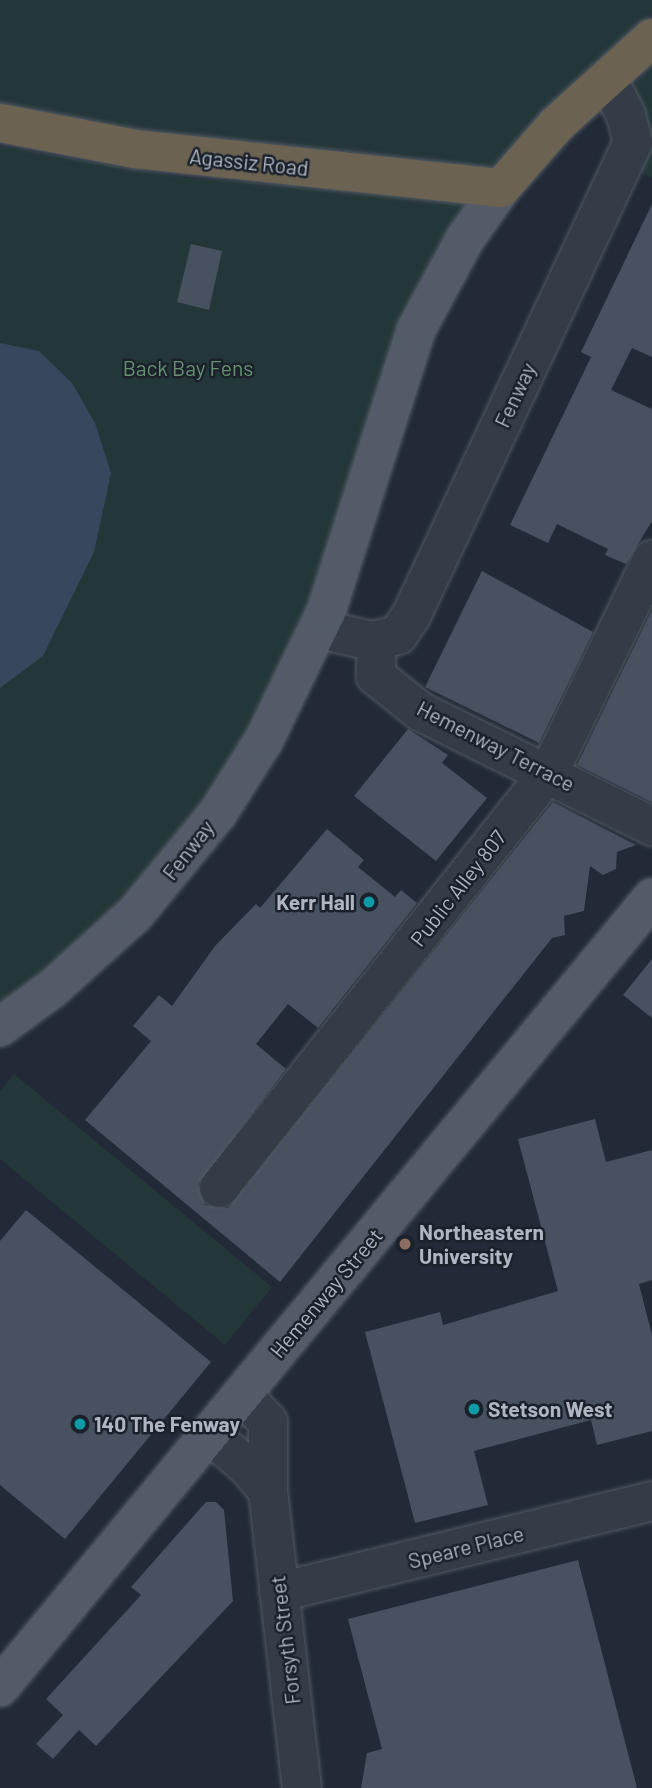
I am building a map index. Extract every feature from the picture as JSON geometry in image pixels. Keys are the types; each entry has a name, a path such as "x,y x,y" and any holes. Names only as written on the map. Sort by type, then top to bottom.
{"highway":[{"name":"Fenway","path":"501,188 557,124 652,38"},
{"name":"Agassiz Road","path":"0,123 135,149 501,188"}],"main road":[{"name":"Fenway","path":"0,1027 119,930 189,850 264,740 319,629 416,330 453,260 501,188"},
{"name":"Hemenway Street","path":"0,1687 652,898"}],"street":[{"name":"Fenway","path":"377,640 398,635 411,616 634,142 626,115 607,79"},
{"name":"Public Alley 807","path":"219,1188 549,772 652,560"},
{"path":"319,629 377,640"},
{"name":"Hemenway Terrace","path":"377,640 376,676 421,712 549,772 652,826"},
{"name":"Forsyth Street","path":"243,1396 268,1422 268,1491 302,1788"},
{"path":"210,1435 248,1467 268,1491"},
{"name":"Speare Place","path":"279,1592 652,1501"}],"green space":[{"path":"0,0 652,0 652,14 511,150 490,166 471,169 187,140 0,109"},
{"path":"652,61 652,178 634,169 635,85"},
{"name":"Back Bay Fens","path":"0,146 186,178 456,196 465,204 417,295 316,593 248,736 199,810 115,913 0,1009"},
{"path":"14,1074 272,1287 225,1345 0,1159 0,1091"}],"water":[{"path":"0,343 39,351 72,383 95,423 111,473 94,552 43,656 0,688"}],"building":[{"path":"652,204 652,357 632,348 611,390 652,409 652,521 626,564 605,555 608,549 557,524 548,543 510,525 591,357 581,352"},
{"path":"191,244 222,251 209,310 177,302"},
{"path":"482,571 593,632 539,743 425,687"},
{"path":"652,610 652,802 577,765"},
{"path":"408,729 448,755 442,763 487,798 436,861 354,796"},
{"path":"553,802 636,845 617,852 616,869 603,875 590,866 584,911 564,916 565,935 552,938 280,1282 85,1120 151,1041 133,1026 159,995 172,1006 215,946 256,904 260,908 327,829 364,860 358,867 395,897 401,890 417,903 318,1028 288,1004 256,1044 286,1069 198,1184 205,1205 228,1208"},
{"path":"652,959 652,1018 623,995"},
{"path":"595,1119 606,1162 652,1150 652,1280 639,1284 652,1335 652,1431 597,1445 591,1420 474,1451 488,1505 415,1523 365,1332 440,1312 443,1325 558,1291 518,1139"},
{"name":"140 The Fenway","path":"26,1210 211,1362 65,1539 0,1485 0,1241"},
{"path":"206,1502 216,1502 224,1510 233,1601 96,1746 79,1730 53,1759 36,1744 63,1715 46,1699 141,1595 131,1587"},
{"path":"578,1560 637,1788 361,1788 367,1753 382,1749 348,1619"}],"place":[{"name":"Kerr Hall","path":"369,902"},
{"name":"Northeastern University","path":"405,1244"},
{"name":"Stetson West","path":"474,1409"},
{"name":"140 The Fenway","path":"80,1424"}]}
